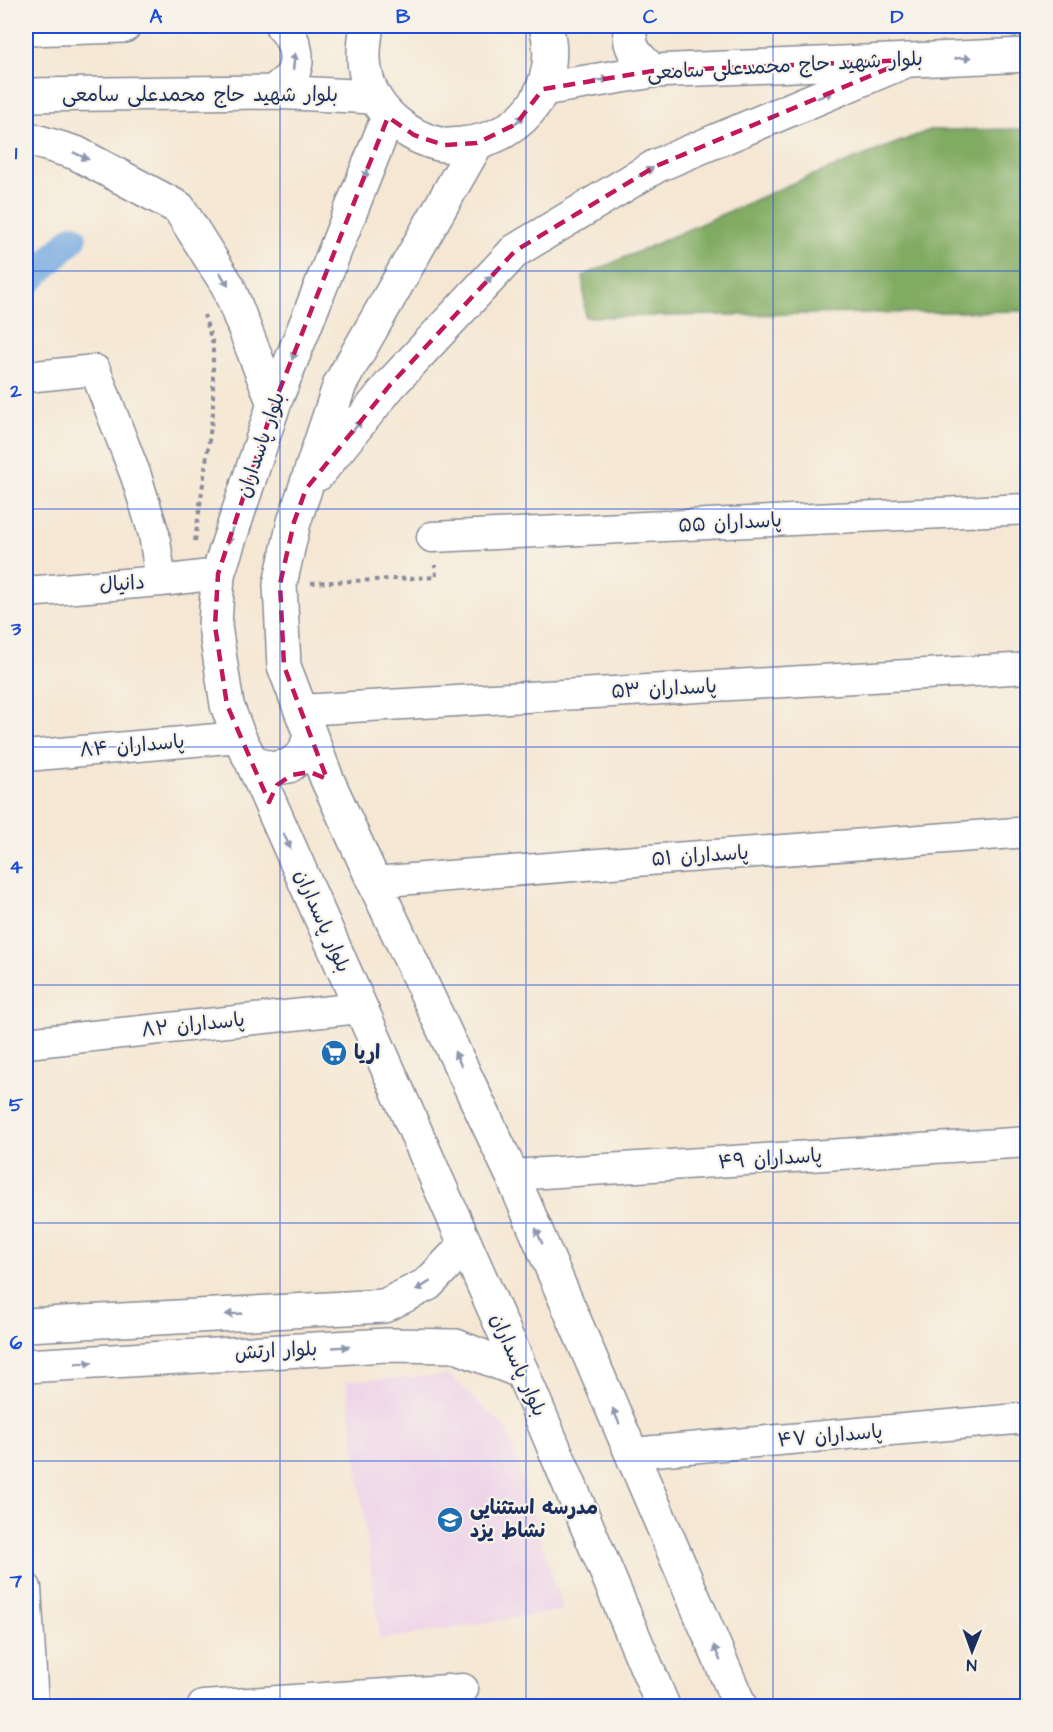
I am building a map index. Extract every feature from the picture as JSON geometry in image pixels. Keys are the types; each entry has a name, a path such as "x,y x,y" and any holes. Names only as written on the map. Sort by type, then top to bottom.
{"main road":[{"path":"26,29 124,26"},
{"path":"273,92 292,76 297,56 290,35 282,26"},
{"path":"367,26 363,48 366,76 381,107 414,135 444,145 477,143 497,136 516,124 532,108 543,89 550,65 550,39 546,26"},
{"path":"630,26 629,37 637,57 652,71"},
{"name":"بلوار شهید حاج محمدعلی سامعی","path":"543,89 652,71 1028,55"},
{"path":"306,489 390,385 515,251 656,166 908,60"},
{"name":"بلوار شهید حاج محمدعلی سامعی","path":"26,95 273,92 381,107"},
{"name":"بلوار پاسداران","path":"381,107 274,404 189,578 215,626 227,705 245,749 522,1372 663,1707"},
{"path":"26,138 76,153 179,208 228,286 274,404"},
{"path":"477,143 340,384 294,522 280,584 284,666 327,779 512,1175 741,1707"},
{"path":"245,749 270,769 289,766 304,754 305,723"},
{"path":"269,802 277,785 292,774 310,772 327,779"},
{"name":"بلوار ارتش","path":"26,1325 384,1306 428,1284 465,1245"},
{"name":"بلوار ارتش","path":"26,1366 386,1345 456,1346 522,1372"}],"street":[{"path":"26,377 95,370 136,476 154,534 189,578"},
{"name":"پاسداران ۵۵","path":"432,537 1028,509"},
{"name":"دانیال","path":"26,592 189,578"},
{"name":"پاسداران ۵۳","path":"305,723 1028,668"},
{"name":"پاسداران ۸۴","path":"26,756 245,749"},
{"name":"پاسداران ۵۱","path":"374,882 1028,832"},
{"name":"پاسداران ۸۲","path":"26,1043 360,1008"},
{"name":"پاسداران ۴۹","path":"512,1175 1028,1142"},
{"name":"پاسداران ۴۷","path":"632,1453 1028,1418"},
{"path":"26,1588 33,1707"},
{"path":"203,1707 275,1704 463,1689"}],"path":[{"path":"26,174 45,176"},
{"path":"189,578 213,412 213,344 203,311"},
{"path":"280,584 436,577 432,537"}],"highlighted area":[{"path":"908,60 656,166 515,251 390,385 306,489 294,522 280,584 284,666 327,779 310,772 292,775 277,785 269,802 227,705 215,626 218,574 274,404 388,117 414,135 444,145 477,143 516,124 543,89 653,71"}],"shaded area":[{"name":"مدرسه استثنایی نشاط یزد","path":"450,1375 507,1430 563,1610 380,1640 346,1381"}],"green space":[{"path":"1027,129 1027,311 585,317 583,276 793,183 930,130"}],"waterway":[{"path":"26,284 73,238"}],"place":[{"name":"اریا","path":"334,1053"},
{"name":"مدرسه استثنایی نشاط یزد","path":"450,1520"}]}
